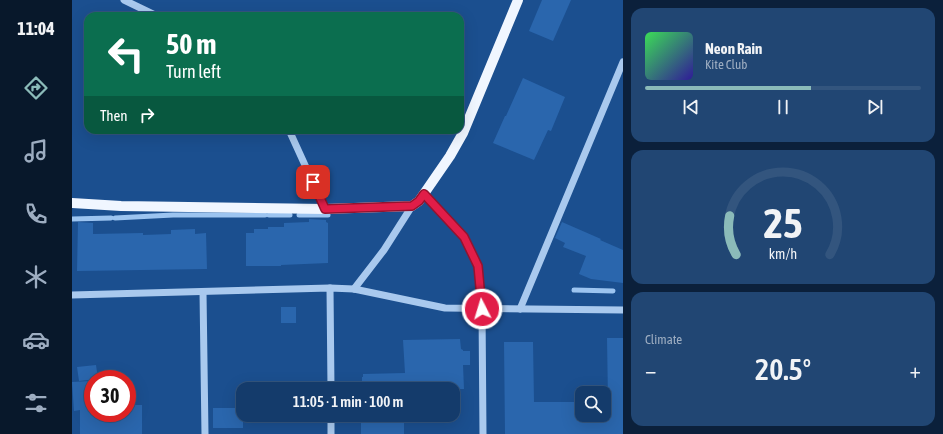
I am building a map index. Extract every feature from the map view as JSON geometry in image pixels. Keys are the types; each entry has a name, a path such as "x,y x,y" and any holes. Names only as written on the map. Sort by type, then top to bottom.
{"main road":[{"path":"464,131 518,0"},
{"path":"72,203 129,206 325,209 412,206 419,201 424,194 450,156 462,134"}],"street":[{"path":"124,0 149,12"},
{"path":"520,309 623,62"},
{"path":"291,134 325,209"},
{"path":"424,194 464,237 478,266 482,309 483,434"},
{"path":"354,289 384,250 412,206"},
{"path":"72,295 330,288 354,289 445,308 623,310"},
{"path":"330,288 331,382"},
{"path":"202,292 204,434"},
{"path":"331,422 332,434"}],"building":[{"path":"542,0 571,0 553,41 529,31"},
{"path":"523,78 565,97 551,131 548,130 534,160 493,143"},
{"path":"309,219 326,220 328,223 328,263 281,266 246,266 246,233 254,233 254,229 284,227 284,223 309,222"},
{"path":"78,222 93,223 93,234 171,234 171,230 195,229 195,234 206,233 207,269 77,271"},
{"path":"562,222 623,250 623,283 591,279 579,274 586,256 563,247 565,243 555,238"},
{"path":"281,307 296,307 296,323 281,323"},
{"path":"607,338 623,338 623,434 505,434 504,342 533,342 534,402 575,402 575,422 611,422 611,386 608,386"},
{"path":"460,339 461,349 463,351 470,351 470,365 463,365 464,389 460,389 460,382 362,382 363,374 405,373 403,340"},
{"path":"96,365 97,370 84,370 84,380 79,381 77,367"},
{"path":"84,381 84,422 136,422 136,405 142,405 142,434 80,434 80,410 74,411 72,382"},
{"path":"213,408 236,408 236,422 243,422 243,428 213,428"},
{"path":"361,422 404,422 404,434 361,434"}],"waterway":[{"path":"115,218 173,215 265,215"},
{"path":"269,215 290,215"},
{"path":"299,215 328,215"},
{"path":"72,219 111,218"},
{"path":"574,290 613,291"}],"route":[{"path":"313,182 325,209 412,206 419,201 424,194 464,237 478,266 482,309"}]}
